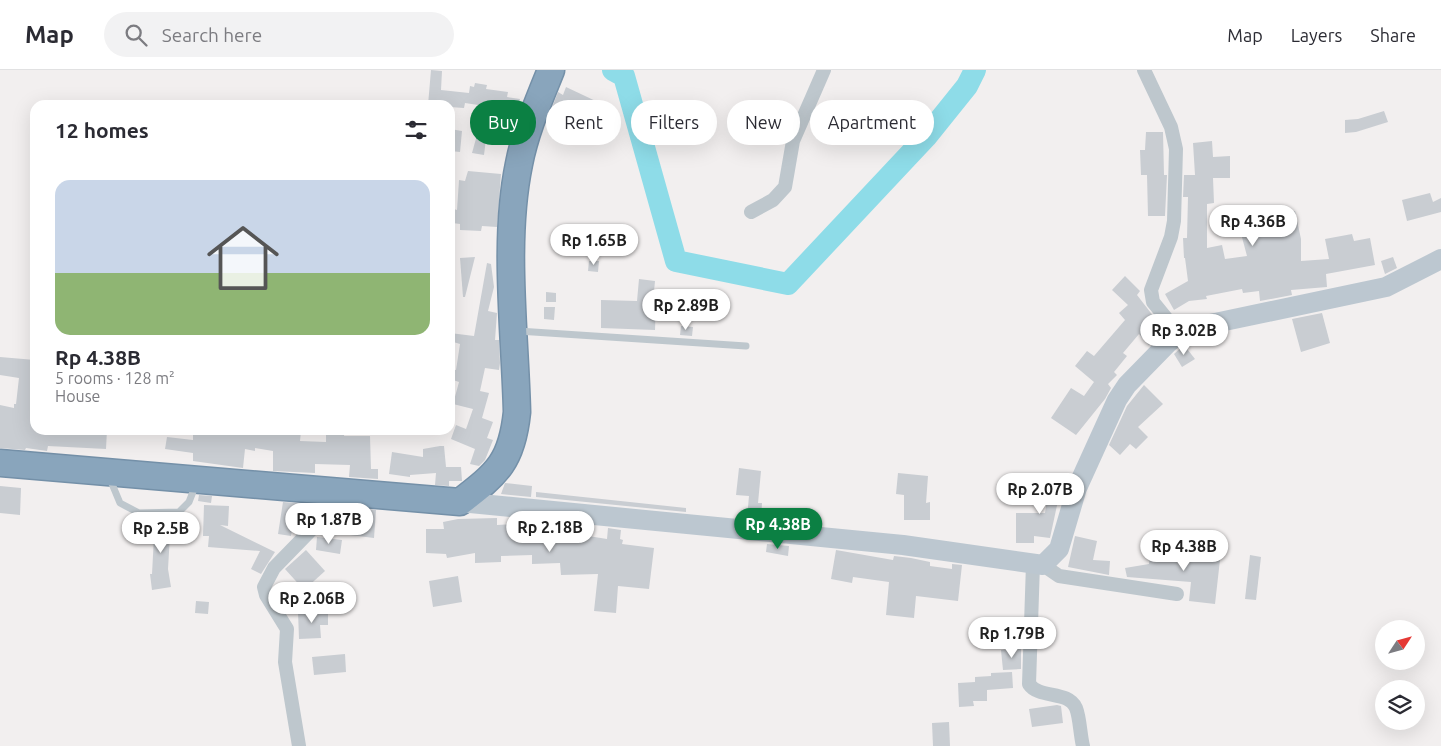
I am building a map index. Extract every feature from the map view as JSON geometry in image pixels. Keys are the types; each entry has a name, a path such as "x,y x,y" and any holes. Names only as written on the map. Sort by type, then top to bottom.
{"highway":[{"path":"0,463 346,494 460,502 498,471 508,455 515,436 517,412 515,331 510,236 515,188 525,139 550,74"}],"street":[{"path":"750,212 773,200 785,187 793,142 824,70"},
{"path":"1144,70 1171,127 1176,149 1174,222 1171,237 1151,290 1151,298 1180,334"},
{"path":"1082,746 1075,707 1070,701 1035,690 1028,684 1038,564 1059,549 1077,488 1117,400 1127,385 1180,334 1196,327 1386,287 1441,259"},
{"path":"300,746 285,662 287,629 266,595 264,587 274,568 346,494"},
{"path":"460,502 903,545 1038,564 1058,576 1177,594"}],"lane":[{"path":"515,331 746,346"},
{"path":"108,473 120,503 139,514 179,512 189,502 197,481"}],"building":[{"path":"431,70 442,71 441,90 469,93 470,86 474,87 475,83 487,85 486,89 508,92 507,97 520,99 470,100 470,104 465,103 464,108 455,107 455,100 428,100"},
{"path":"566,87 594,100 555,100 558,92 563,95"},
{"path":"1384,111 1388,122 1356,132 1345,133 1345,120 1358,119"},
{"path":"455,130 462,131 460,152 455,152"},
{"path":"1146,132 1163,132 1164,175 1167,175 1165,216 1148,216 1147,175 1141,175 1140,150 1145,150"},
{"path":"1212,141 1213,157 1230,156 1230,178 1213,178 1214,203 1207,204 1207,248 1222,245 1225,259 1247,256 1239,226 1257,221 1256,215 1273,212 1274,215 1295,211 1301,239 1301,261 1329,259 1325,239 1352,234 1354,241 1370,238 1375,265 1326,274 1327,287 1291,290 1292,295 1260,301 1259,291 1243,293 1242,289 1206,296 1207,299 1189,301 1174,310 1165,294 1188,281 1183,238 1187,238 1188,197 1183,197 1184,175 1195,175 1193,143"},
{"path":"474,145 485,145 484,155 472,153"},
{"path":"468,171 501,174 497,227 482,226 481,231 460,230 460,224 455,223 459,180 465,181"},
{"path":"1430,193 1433,202 1441,198 1441,212 1407,221 1402,200"},
{"path":"475,257 465,297 463,297 460,258"},
{"path":"1393,257 1397,268 1385,274 1381,261"},
{"path":"589,261 599,261 598,272 588,271"},
{"path":"487,263 491,264 494,287 488,311 497,313 495,340 499,340 500,363 499,370 485,368 480,391 489,393 482,418 493,422 487,438 493,440 485,460 479,466 470,464 475,449 451,439 452,435 455,435 456,425 466,429 473,409 455,404 459,382 455,381 455,370 460,344 455,342 455,334 474,336"},
{"path":"1125,276 1140,291 1137,295 1164,330 1149,345 1139,334 1123,353 1127,356 1114,372 1117,375 1108,384 1111,388 1105,399 1076,435 1051,418 1071,388 1084,396 1094,382 1075,366 1087,351 1094,356 1125,320 1119,313 1128,305 1112,290"},
{"path":"639,279 655,281 653,302 656,302 655,330 601,328 601,300 637,301"},
{"path":"546,292 556,293 556,302 546,302"},
{"path":"544,307 555,307 554,320 544,319"},
{"path":"1322,313 1330,343 1301,352 1292,319"},
{"path":"681,326 693,327 692,336 680,335"},
{"path":"1184,345 1195,359 1182,367 1174,354"},
{"path":"0,357 30,360 30,435 107,435 106,449 48,446 47,451 26,448 25,450 0,448 0,405 14,408 19,378 0,375"},
{"path":"1144,385 1163,404 1138,427 1148,437 1136,449 1130,444 1120,455 1109,445 1127,406"},
{"path":"193,435 301,435 300,441 326,442 326,435 370,436 371,469 378,469 378,479 349,477 350,465 315,464 315,473 273,471 273,451 255,448 255,451 245,449 243,468 193,461 193,453 165,449 167,437 193,440"},
{"path":"444,446 446,467 461,467 462,481 449,481 449,486 435,485 436,473 410,475 410,477 389,474 392,452 423,457 423,449"},
{"path":"739,468 761,471 758,503 762,503 761,519 747,518 749,496 736,495"},
{"path":"898,473 928,476 926,503 930,502 930,520 904,520 904,495 896,494"},
{"path":"1043,479 1066,483 1062,497 1059,496 1050,538 1034,536 1034,543 1016,543 1016,513 1045,513 1048,494 1040,492"},
{"path":"505,483 532,486 531,497 501,494"},
{"path":"0,486 21,488 20,515 0,513"},
{"path":"536,492 686,508 686,512 536,497"},
{"path":"199,495 212,496 211,503 198,501"},
{"path":"283,502 323,506 315,513 295,511 291,536 278,534"},
{"path":"204,505 229,506 228,526 220,525 275,552 261,574 251,569 260,551 208,547 209,536 203,536"},
{"path":"346,507 376,510 374,538 334,533 336,520 344,522"},
{"path":"155,518 171,518 168,569 171,587 152,590 150,574 152,574"},
{"path":"497,518 497,525 534,523 534,521 546,522 550,524 550,536 582,535 607,539 608,528 621,530 620,539 623,540 622,544 654,548 649,589 618,586 616,613 594,611 598,574 561,575 560,563 532,564 532,555 501,556 501,562 475,563 475,553 447,558 446,554 426,553 426,529 444,529 443,522 458,519"},
{"path":"1075,536 1097,541 1093,560 1110,561 1109,575 1068,567"},
{"path":"317,537 342,540 340,554 316,550"},
{"path":"767,544 789,546 788,556 766,552"},
{"path":"1196,549 1221,551 1215,604 1189,601 1191,582 1127,577 1125,568 1149,564 1150,552 1195,556"},
{"path":"306,550 325,571 304,590 285,569"},
{"path":"836,550 893,560 894,556 911,558 930,562 930,566 952,569 952,564 962,565 958,601 916,596 914,618 886,615 889,582 853,577 852,583 831,579"},
{"path":"1250,555 1261,557 1256,600 1245,599"},
{"path":"458,576 462,602 433,607 429,581"},
{"path":"196,601 209,602 208,614 195,613"},
{"path":"298,611 328,611 328,625 320,625 321,638 299,639"},
{"path":"1021,648 1021,669 1003,670 1001,650"},
{"path":"345,654 346,672 314,675 312,657"},
{"path":"1012,672 1013,688 987,690 987,701 973,701 974,706 959,707 958,683 975,682 975,677 991,676 991,673"},
{"path":"1061,706 1063,723 1032,727 1029,709"},
{"path":"949,722 950,746 933,746 932,723"}],"waterway":[{"path":"613,70 624,76 676,261 788,284 926,137 967,86 975,70"}]}
